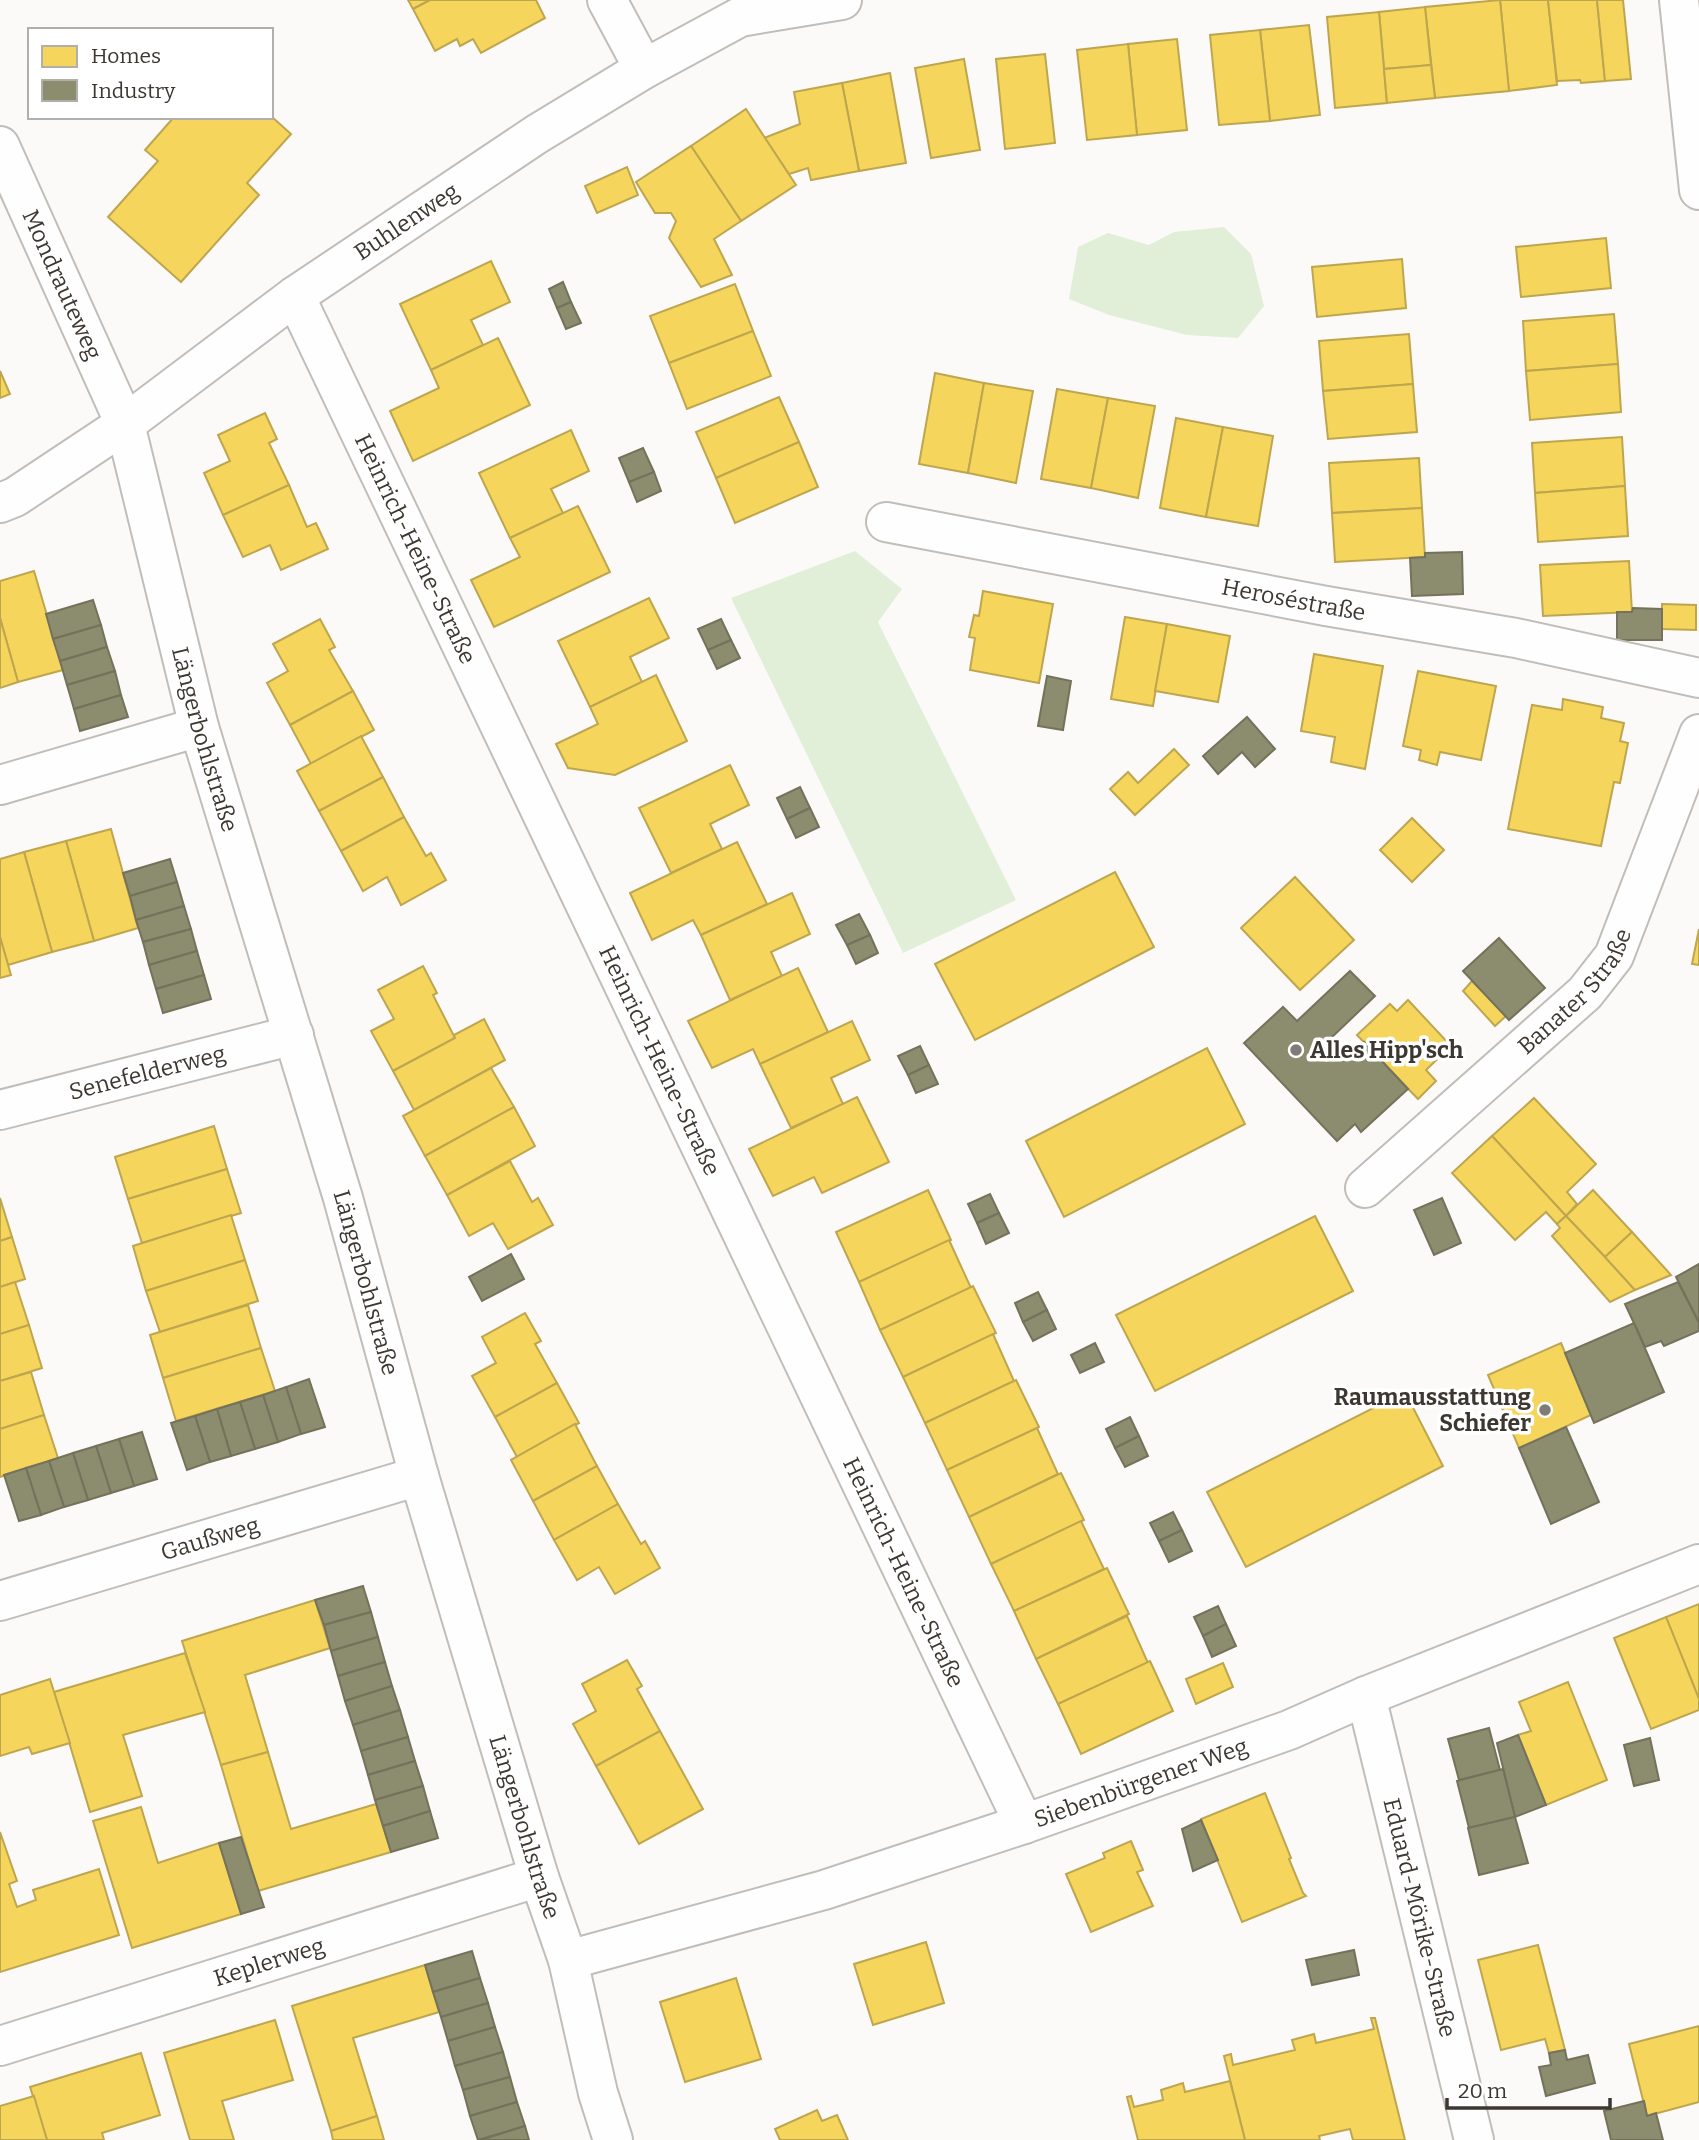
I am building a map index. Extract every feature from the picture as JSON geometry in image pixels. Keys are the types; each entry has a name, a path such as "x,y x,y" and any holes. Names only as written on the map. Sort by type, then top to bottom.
{"street":[{"path":"607,0 644,69"},
{"name":"Buhlenweg","path":"0,503 15,497 125,424 295,296 537,134 644,69 740,17 842,0"},
{"path":"1679,0 1699,190"},
{"name":"Mondrauteweg","path":"0,146 125,424"},
{"name":"Heinrich-Heine-Straße","path":"295,296 1024,1824"},
{"name":"Längerbohlstraße","path":"125,424 199,727 343,1198 419,1476 539,1877 568,1960 598,2093 613,2140"},
{"name":"Heroséstraße","path":"886,522 1326,606 1516,638 1699,678"},
{"path":"0,785 199,727"},
{"name":"Banater Straße","path":"1365,1188 1585,993 1614,956 1699,734"},
{"name":"Senefelderweg","path":"0,1110 294,1035"},
{"name":"Gaußweg","path":"0,1601 419,1476"},
{"name":"Siebenbürgener Weg","path":"568,1960 824,1890 1024,1824 1289,1730 1366,1696 1699,1564"},
{"name":"Eduard-Mörike-Straße","path":"1366,1696 1474,2140"},
{"name":"Keplerweg","path":"0,2046 539,1877"}],"green space":[{"path":"1224,227 1251,254 1264,306 1238,338 1187,335 1109,315 1069,299 1078,247 1108,233 1149,245 1174,232"},
{"path":"855,551 902,589 878,622 1016,900 903,953 731,598"}],"building: Homes":[{"path":"408,0 430,0 413,9"},
{"path":"430,0 536,0 545,18 481,53 473,39 460,46 457,39 435,51 413,9"},
{"path":"1500,0 1548,0 1557,85 1509,91"},
{"path":"1500,0 1509,91 1435,98 1425,7"},
{"path":"1548,0 1597,0 1605,81 1557,81"},
{"path":"1597,0 1623,0 1631,79 1605,81"},
{"path":"1425,7 1431,65 1384,69 1379,12"},
{"path":"1379,12 1387,103 1335,108 1327,17"},
{"path":"1309,25 1320,115 1270,121 1260,30"},
{"path":"1260,30 1270,121 1219,125 1210,35"},
{"path":"1177,39 1187,130 1137,135 1128,44"},
{"path":"1128,44 1137,135 1087,140 1077,50"},
{"path":"1045,54 1055,143 1005,149 996,59"},
{"path":"964,59 980,150 931,158 915,68"},
{"path":"1431,65 1435,98 1387,103 1384,69"},
{"path":"890,73 906,163 859,171 842,83"},
{"path":"842,83 859,171 811,180 808,168 789,174 764,138 800,124 794,92"},
{"path":"746,109 796,185 741,221 691,146"},
{"path":"273,118 291,134 247,183 259,195 181,282 108,217 158,161 145,150 172,119"},
{"path":"691,146 741,221 714,239 732,275 701,287 669,238 676,221 671,213 655,213 636,182"},
{"path":"627,167 638,195 597,213 585,186"},
{"path":"1606,238 1611,288 1521,297 1516,247"},
{"path":"1402,259 1406,308 1317,317 1312,267"},
{"path":"491,261 510,302 471,320 483,345 431,370 400,304"},
{"path":"735,284 753,331 669,363 650,316"},
{"path":"1614,314 1618,364 1526,371 1523,321"},
{"path":"753,331 771,376 687,409 669,363"},
{"path":"1409,334 1413,384 1323,391 1319,341"},
{"path":"498,338 530,405 413,461 390,411 439,388 431,370"},
{"path":"1618,364 1621,412 1530,420 1526,371"},
{"path":"0,371 10,394 0,398"},
{"path":"935,373 984,383 968,473 919,464"},
{"path":"984,383 1033,391 1016,483 968,473"},
{"path":"1413,384 1417,432 1328,439 1323,391"},
{"path":"1057,389 1108,398 1091,488 1041,479"},
{"path":"779,397 799,442 716,478 696,432"},
{"path":"1108,398 1155,406 1138,498 1091,488"},
{"path":"265,413 277,439 269,443 289,485 223,515 204,473 230,461 218,435"},
{"path":"1176,418 1223,427 1206,517 1160,508"},
{"path":"1223,427 1273,436 1258,526 1206,517"},
{"path":"571,430 589,471 551,489 563,513 510,538 479,473"},
{"path":"1622,437 1625,486 1535,493 1532,443"},
{"path":"799,442 818,487 735,523 716,478"},
{"path":"1419,458 1422,508 1332,513 1329,463"},
{"path":"289,485 307,527 316,523 328,549 281,570 270,545 243,557 223,515"},
{"path":"1625,486 1628,536 1538,542 1535,493"},
{"path":"578,506 610,572 494,627 471,580 520,557 510,538"},
{"path":"1422,508 1425,557 1335,562 1332,513"},
{"path":"1629,561 1632,612 1543,616 1540,565"},
{"path":"34,571 63,670 18,682 0,618 0,581"},
{"path":"983,591 1053,604 1039,683 970,670 975,638 969,637 974,615 979,616"},
{"path":"649,598 669,638 630,657 642,682 590,707 558,641"},
{"path":"1662,604 1696,605 1696,630 1662,629"},
{"path":"1125,617 1167,624 1153,706 1111,699"},
{"path":"0,618 18,682 0,688"},
{"path":"320,619 335,647 329,650 353,691 290,725 267,683 288,671 273,644"},
{"path":"1167,624 1230,636 1218,702 1155,691"},
{"path":"1314,654 1383,666 1365,769 1331,762 1335,737 1301,731"},
{"path":"1418,671 1496,686 1481,760 1440,752 1437,765 1419,760 1421,750 1403,746"},
{"path":"656,675 687,741 615,775 568,768 556,744 598,724 590,707"},
{"path":"353,691 374,730 311,764 290,725"},
{"path":"1563,699 1603,707 1601,718 1624,723 1620,741 1628,743 1620,783 1614,782 1601,846 1508,829 1532,705 1562,710"},
{"path":"361,736 383,777 319,811 297,771"},
{"path":"1174,749 1189,765 1135,815 1110,789 1128,772 1138,783"},
{"path":"730,765 749,805 710,824 722,849 671,873 639,808"},
{"path":"383,777 404,817 341,851 319,811"},
{"path":"404,817 426,856 431,853 446,880 401,905 387,877 363,891 341,851"},
{"path":"1412,818 1444,850 1412,882 1380,850"},
{"path":"111,829 138,928 94,941 66,841"},
{"path":"66,841 94,941 52,952 24,852"},
{"path":"737,842 767,904 701,935 693,920 652,940 630,893"},
{"path":"24,852 52,952 8,965 0,937 0,859"},
{"path":"1115,872 1154,947 975,1040 935,964"},
{"path":"1295,877 1354,940 1300,990 1241,928"},
{"path":"792,893 810,934 771,952 782,976 730,1000 701,935"},
{"path":"1699,929 1699,965 1692,964"},
{"path":"0,937 11,975 0,978"},
{"path":"423,966 437,993 433,995 455,1038 393,1071 371,1031 394,1019 378,990"},
{"path":"798,968 828,1032 760,1064 753,1049 712,1068 688,1021"},
{"path":"1472,981 1506,1016 1495,1026 1463,991"},
{"path":"1408,1000 1451,1046 1426,1070 1436,1081 1418,1099 1357,1035 1390,1004 1397,1011"},
{"path":"484,1019 505,1060 414,1110 393,1071 455,1038 454,1035"},
{"path":"852,1021 870,1060 831,1078 843,1104 791,1128 760,1064"},
{"path":"1207,1048 1245,1124 1064,1217 1026,1141"},
{"path":"491,1068 514,1107 425,1156 403,1116"},
{"path":"857,1097 889,1162 822,1193 814,1177 773,1196 749,1149"},
{"path":"1534,1098 1596,1164 1567,1192 1577,1204 1566,1216 1492,1136"},
{"path":"514,1107 535,1146 447,1195 425,1156"},
{"path":"214,1126 227,1169 128,1199 115,1157"},
{"path":"1492,1136 1566,1216 1557,1224 1546,1212 1515,1240 1452,1173"},
{"path":"510,1161 532,1202 538,1198 553,1225 508,1249 493,1223 469,1236 447,1195"},
{"path":"227,1169 241,1213 142,1243 128,1199"},
{"path":"928,1190 951,1240 859,1282 836,1232"},
{"path":"1593,1190 1632,1232 1605,1257 1566,1216"},
{"path":"0,1198 12,1237 0,1241"},
{"path":"231,1215 245,1260 146,1291 133,1246"},
{"path":"1315,1216 1353,1291 1155,1391 1116,1315"},
{"path":"1566,1216 1635,1290 1610,1302 1552,1236 1560,1228 1557,1224"},
{"path":"1632,1232 1671,1275 1635,1290 1605,1257"},
{"path":"12,1237 25,1279 0,1287 0,1241"},
{"path":"949,1240 971,1288 880,1330 859,1282"},
{"path":"245,1260 258,1301 160,1332 146,1291"},
{"path":"15,1282 29,1325 0,1334 0,1287"},
{"path":"973,1286 996,1333 903,1377 880,1330"},
{"path":"248,1305 261,1348 163,1378 150,1335"},
{"path":"525,1313 541,1341 535,1344 557,1383 495,1417 472,1376 496,1363 482,1337"},
{"path":"29,1325 42,1368 0,1381 0,1334"},
{"path":"993,1334 1014,1381 925,1423 903,1377"},
{"path":"1561,1343 1591,1415 1519,1448 1488,1375"},
{"path":"261,1348 275,1391 176,1421 163,1378"},
{"path":"31,1372 44,1415 0,1429 0,1381"},
{"path":"1016,1380 1039,1427 947,1470 925,1423"},
{"path":"557,1383 579,1423 517,1457 495,1417"},
{"path":"1405,1392 1443,1466 1246,1567 1207,1492"},
{"path":"44,1415 58,1458 0,1477 0,1429"},
{"path":"575,1424 597,1466 533,1501 511,1460"},
{"path":"1037,1428 1058,1474 969,1517 947,1470"},
{"path":"597,1466 618,1504 554,1540 533,1501"},
{"path":"1061,1473 1084,1520 991,1564 969,1517"},
{"path":"618,1504 641,1544 645,1541 660,1568 615,1594 599,1567 577,1580 554,1540"},
{"path":"1081,1521 1104,1569 1014,1611 991,1564"},
{"path":"1107,1568 1129,1614 1036,1659 1014,1611"},
{"path":"315,1600 330,1648 245,1675 268,1752 221,1765 182,1641"},
{"path":"1699,1604 1699,1699 1666,1617"},
{"path":"1127,1616 1148,1663 1058,1704 1036,1659"},
{"path":"1666,1617 1699,1699 1699,1710 1651,1729 1614,1638"},
{"path":"185,1653 205,1712 123,1735 142,1796 90,1812 54,1692"},
{"path":"627,1660 642,1686 637,1689 660,1731 596,1766 573,1724 596,1711 582,1684"},
{"path":"1150,1661 1173,1711 1081,1754 1058,1704"},
{"path":"1223,1663 1233,1687 1196,1704 1186,1679"},
{"path":"50,1679 70,1743 32,1754 29,1747 0,1756 0,1695"},
{"path":"1568,1682 1607,1780 1546,1805 1518,1735 1531,1731 1519,1702"},
{"path":"660,1731 703,1809 639,1844 596,1766"},
{"path":"268,1752 291,1829 376,1804 391,1852 258,1891 221,1765"},
{"path":"1265,1793 1291,1858 1289,1859 1306,1896 1242,1922 1201,1819"},
{"path":"141,1807 158,1863 219,1843 241,1914 132,1948 93,1821"},
{"path":"0,1832 17,1881 9,1884 17,1907 36,1900 33,1890 99,1869 119,1935 0,1972"},
{"path":"1131,1841 1143,1870 1137,1872 1153,1906 1091,1932 1066,1874 1105,1858 1103,1853"},
{"path":"926,1942 944,2003 873,2025 854,1964"},
{"path":"1538,1945 1565,2050 1549,2053 1545,2039 1501,2050 1478,1960"},
{"path":"425,1965 439,2012 353,2038 377,2116 331,2131 292,2006"},
{"path":"736,1978 761,2059 685,2082 660,2002"},
{"path":"1371,2018 1375,2018 1405,2140 1353,2140 1350,2129 1319,2136 1320,2140 1245,2140 1224,2056 1231,2054 1233,2065 1295,2050 1292,2040 1314,2034 1316,2043 1374,2029"},
{"path":"275,2020 293,2080 222,2101 234,2140 190,2140 164,2053"},
{"path":"1699,2026 1699,2102 1647,2116 1629,2044"},
{"path":"141,2053 160,2115 102,2133 104,2140 47,2140 30,2087"},
{"path":"1230,2081 1245,2140 1138,2140 1127,2097 1131,2096 1134,2107 1163,2100 1161,2090 1183,2083 1185,2092"},
{"path":"34,2096 47,2140 0,2140 0,2106"},
{"path":"817,2110 822,2121 837,2115 848,2140 780,2140 775,2129"},
{"path":"377,2116 384,2140 333,2140 331,2131"}],"building: Industry":[{"path":"563,282 571,302 557,308 549,289"},
{"path":"571,302 581,323 566,329 557,308"},
{"path":"643,448 654,472 629,482 619,458"},
{"path":"654,472 661,491 637,502 629,482"},
{"path":"1462,552 1463,594 1412,596 1410,558 1425,557 1425,553"},
{"path":"93,600 101,625 53,639 46,614"},
{"path":"1633,608 1662,609 1662,640 1617,640 1617,612 1632,612"},
{"path":"721,619 731,640 708,650 698,629"},
{"path":"101,625 107,647 60,661 53,639"},
{"path":"731,640 740,658 717,669 708,650"},
{"path":"107,647 115,671 67,685 60,661"},
{"path":"115,671 121,695 74,709 67,685"},
{"path":"1047,676 1071,681 1063,730 1038,726"},
{"path":"121,695 128,717 80,731 74,709"},
{"path":"1247,717 1275,749 1255,767 1242,752 1218,774 1203,756"},
{"path":"800,787 810,808 787,819 777,798"},
{"path":"810,808 819,827 796,838 787,819"},
{"path":"170,859 177,882 130,896 123,873"},
{"path":"177,882 184,906 136,920 130,896"},
{"path":"184,906 191,929 143,942 136,920"},
{"path":"859,914 870,935 847,945 836,925"},
{"path":"191,929 197,951 149,965 143,942"},
{"path":"870,935 878,953 856,964 847,945"},
{"path":"1499,938 1545,988 1509,1020 1463,971"},
{"path":"197,951 204,975 156,989 149,965"},
{"name":"Alles Hipp'sch","path":"1350,971 1375,996 1330,1039 1347,1058 1364,1042 1408,1089 1361,1132 1355,1124 1337,1141 1244,1043 1283,1007 1297,1021"},
{"path":"204,975 211,999 163,1013 156,989"},
{"path":"920,1046 929,1065 908,1075 898,1056"},
{"path":"929,1065 938,1084 916,1093 908,1075"},
{"path":"990,1194 999,1213 977,1223 968,1204"},
{"path":"1442,1198 1461,1243 1434,1255 1414,1210"},
{"path":"999,1213 1009,1233 986,1244 977,1223"},
{"path":"511,1254 524,1279 482,1301 469,1277"},
{"path":"1699,1264 1699,1323 1676,1277"},
{"path":"1678,1282 1699,1323 1699,1331 1664,1346 1661,1341 1645,1347 1625,1304"},
{"path":"1038,1292 1047,1310 1023,1322 1015,1303"},
{"path":"1047,1310 1056,1329 1033,1341 1023,1322"},
{"path":"1634,1323 1664,1392 1594,1423 1565,1353"},
{"path":"1095,1343 1104,1362 1080,1373 1071,1355"},
{"path":"309,1379 325,1427 301,1434 286,1387"},
{"path":"286,1387 301,1434 278,1442 263,1395"},
{"path":"263,1395 278,1442 255,1449 240,1402"},
{"path":"240,1402 255,1449 231,1456 217,1409"},
{"path":"217,1409 231,1456 210,1462 195,1416"},
{"path":"195,1416 210,1462 187,1470 171,1423"},
{"path":"1130,1417 1139,1436 1115,1448 1106,1429"},
{"path":"1566,1427 1599,1502 1551,1524 1519,1448"},
{"path":"142,1432 157,1479 134,1486 119,1439"},
{"path":"1139,1436 1148,1456 1125,1467 1115,1448"},
{"path":"119,1439 134,1486 111,1493 96,1446"},
{"path":"96,1446 111,1493 88,1500 73,1453"},
{"path":"73,1453 88,1500 64,1507 49,1461"},
{"path":"49,1461 64,1507 41,1515 26,1468"},
{"path":"26,1468 41,1515 19,1521 4,1475"},
{"path":"1173,1512 1182,1530 1159,1541 1150,1523"},
{"path":"1182,1530 1192,1551 1169,1562 1159,1541"},
{"path":"363,1586 371,1612 324,1625 315,1600"},
{"path":"1218,1606 1226,1624 1203,1636 1194,1617"},
{"path":"371,1612 378,1637 331,1651 324,1625"},
{"path":"1226,1624 1236,1646 1212,1657 1203,1636"},
{"path":"378,1637 385,1662 338,1676 331,1651"},
{"path":"385,1662 392,1686 345,1701 338,1676"},
{"path":"392,1686 400,1710 353,1725 345,1701"},
{"path":"400,1710 408,1737 361,1751 353,1725"},
{"path":"1489,1728 1500,1770 1459,1780 1448,1739"},
{"path":"1518,1735 1546,1805 1515,1817 1497,1743"},
{"path":"408,1737 415,1761 368,1775 361,1751"},
{"path":"1650,1738 1659,1780 1634,1786 1624,1745"},
{"path":"415,1761 423,1786 375,1800 368,1775"},
{"path":"1503,1769 1515,1817 1469,1828 1457,1781"},
{"path":"423,1786 430,1811 383,1826 375,1800"},
{"path":"430,1811 438,1838 391,1852 383,1826"},
{"path":"1515,1817 1528,1863 1479,1875 1468,1828"},
{"path":"1201,1820 1218,1860 1193,1871 1182,1829"},
{"path":"241,1837 264,1907 241,1914 219,1843"},
{"path":"1354,1950 1359,1975 1312,1985 1306,1960"},
{"path":"472,1951 480,1978 433,1992 425,1965"},
{"path":"480,1978 488,2003 441,2017 433,1992"},
{"path":"488,2003 495,2027 448,2041 441,2017"},
{"path":"495,2027 503,2052 455,2066 448,2041"},
{"path":"1565,2050 1567,2060 1588,2055 1595,2083 1546,2096 1539,2067 1551,2065 1549,2053"},
{"path":"503,2052 510,2077 463,2090 455,2066"},
{"path":"510,2077 517,2102 470,2116 463,2090"},
{"path":"1644,2101 1647,2116 1656,2113 1663,2140 1611,2140 1604,2111"},
{"path":"517,2102 525,2126 478,2140 470,2116"},
{"path":"525,2126 529,2140 481,2140"}],"place":[{"name":"Alles Hipp'sch","path":"1296,1050"},
{"name":"Raumausstattung Schiefer","path":"1545,1410"}]}
